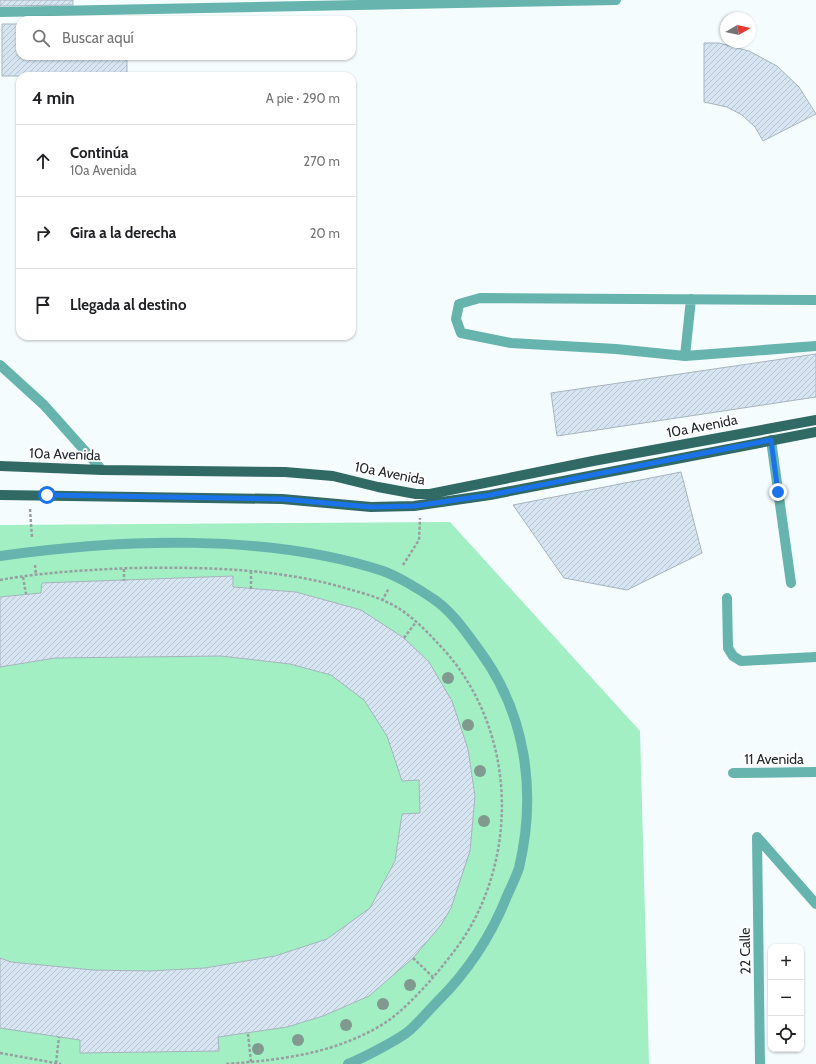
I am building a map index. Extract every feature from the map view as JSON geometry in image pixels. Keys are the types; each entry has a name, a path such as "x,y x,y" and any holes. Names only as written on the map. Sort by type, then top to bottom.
{"main road":[{"name":"10a Avenida","path":"0,466 102,470 285,472 333,476 378,487 416,494 430,494 593,461 816,420"},
{"name":"10a Avenida","path":"0,495 282,499 371,507 406,507 452,502 816,432"}],"street":[{"path":"0,12 616,0"},
{"path":"816,300 480,298 459,304 456,318 461,333 511,344 616,349 685,356 816,346"},
{"path":"685,356 691,299"},
{"path":"0,365 44,405 102,470"},
{"path":"771,440 791,583"},
{"path":"0,556 107,546 213,544 284,549 338,559 386,572 434,599 462,627 492,668 514,711 526,764 528,807 518,869 495,926 458,981 408,1031 348,1064"},
{"path":"727,598 728,648 737,659 741,661 816,658"},
{"name":"11 Avenida","path":"733,773 816,772"},
{"name":"22 Calle","path":"760,1064 757,837 816,904"}],"path":[{"path":"29,495 36,575"},
{"path":"407,559 419,540 420,523"},
{"path":"0,580 71,570 207,567 309,578 361,592 398,608 429,633 461,669 486,716 500,768 502,833 491,878 472,925 433,977 414,998 381,1026 333,1048 278,1060 226,1064"},
{"path":"124,569 124,581"},
{"path":"251,571 251,589"},
{"path":"23,577 26,594"},
{"path":"404,638 416,622"},
{"path":"413,958 433,977"},
{"path":"248,1034 251,1062"},
{"path":"56,1063 60,1037"},
{"path":"0,1053 61,1064"}],"green space":[{"path":"450,522 640,731 649,1064 0,1064 0,525"}],"building":[{"path":"0,0 73,0 73,5 0,6"},
{"path":"2,24 16,24 16,60 127,60 127,72 16,72 16,76 2,76"},
{"path":"704,43 719,43 720,48 738,48 749,51 777,66 799,87 816,114 763,141 755,127 742,115 727,107 704,102"},
{"path":"816,354 816,397 557,436 551,393"},
{"path":"681,472 702,553 627,590 564,578 513,505"},
{"path":"233,576 233,587 296,592 361,610 404,638 429,662 452,701 468,749 475,796 470,851 451,908 441,925 413,958 369,996 323,1016 287,1027 218,1037 219,1051 80,1053 80,1040 0,1028 0,958 11,962 93,970 149,971 205,968 275,956 327,939 370,908 395,861 402,814 420,813 419,780 402,781 387,736 364,700 331,675 290,664 221,656 55,658 0,667 0,597 41,593 42,583"}],"route":[{"path":"47,495 282,499 371,507 406,507 452,502 771,440 778,492"}]}
